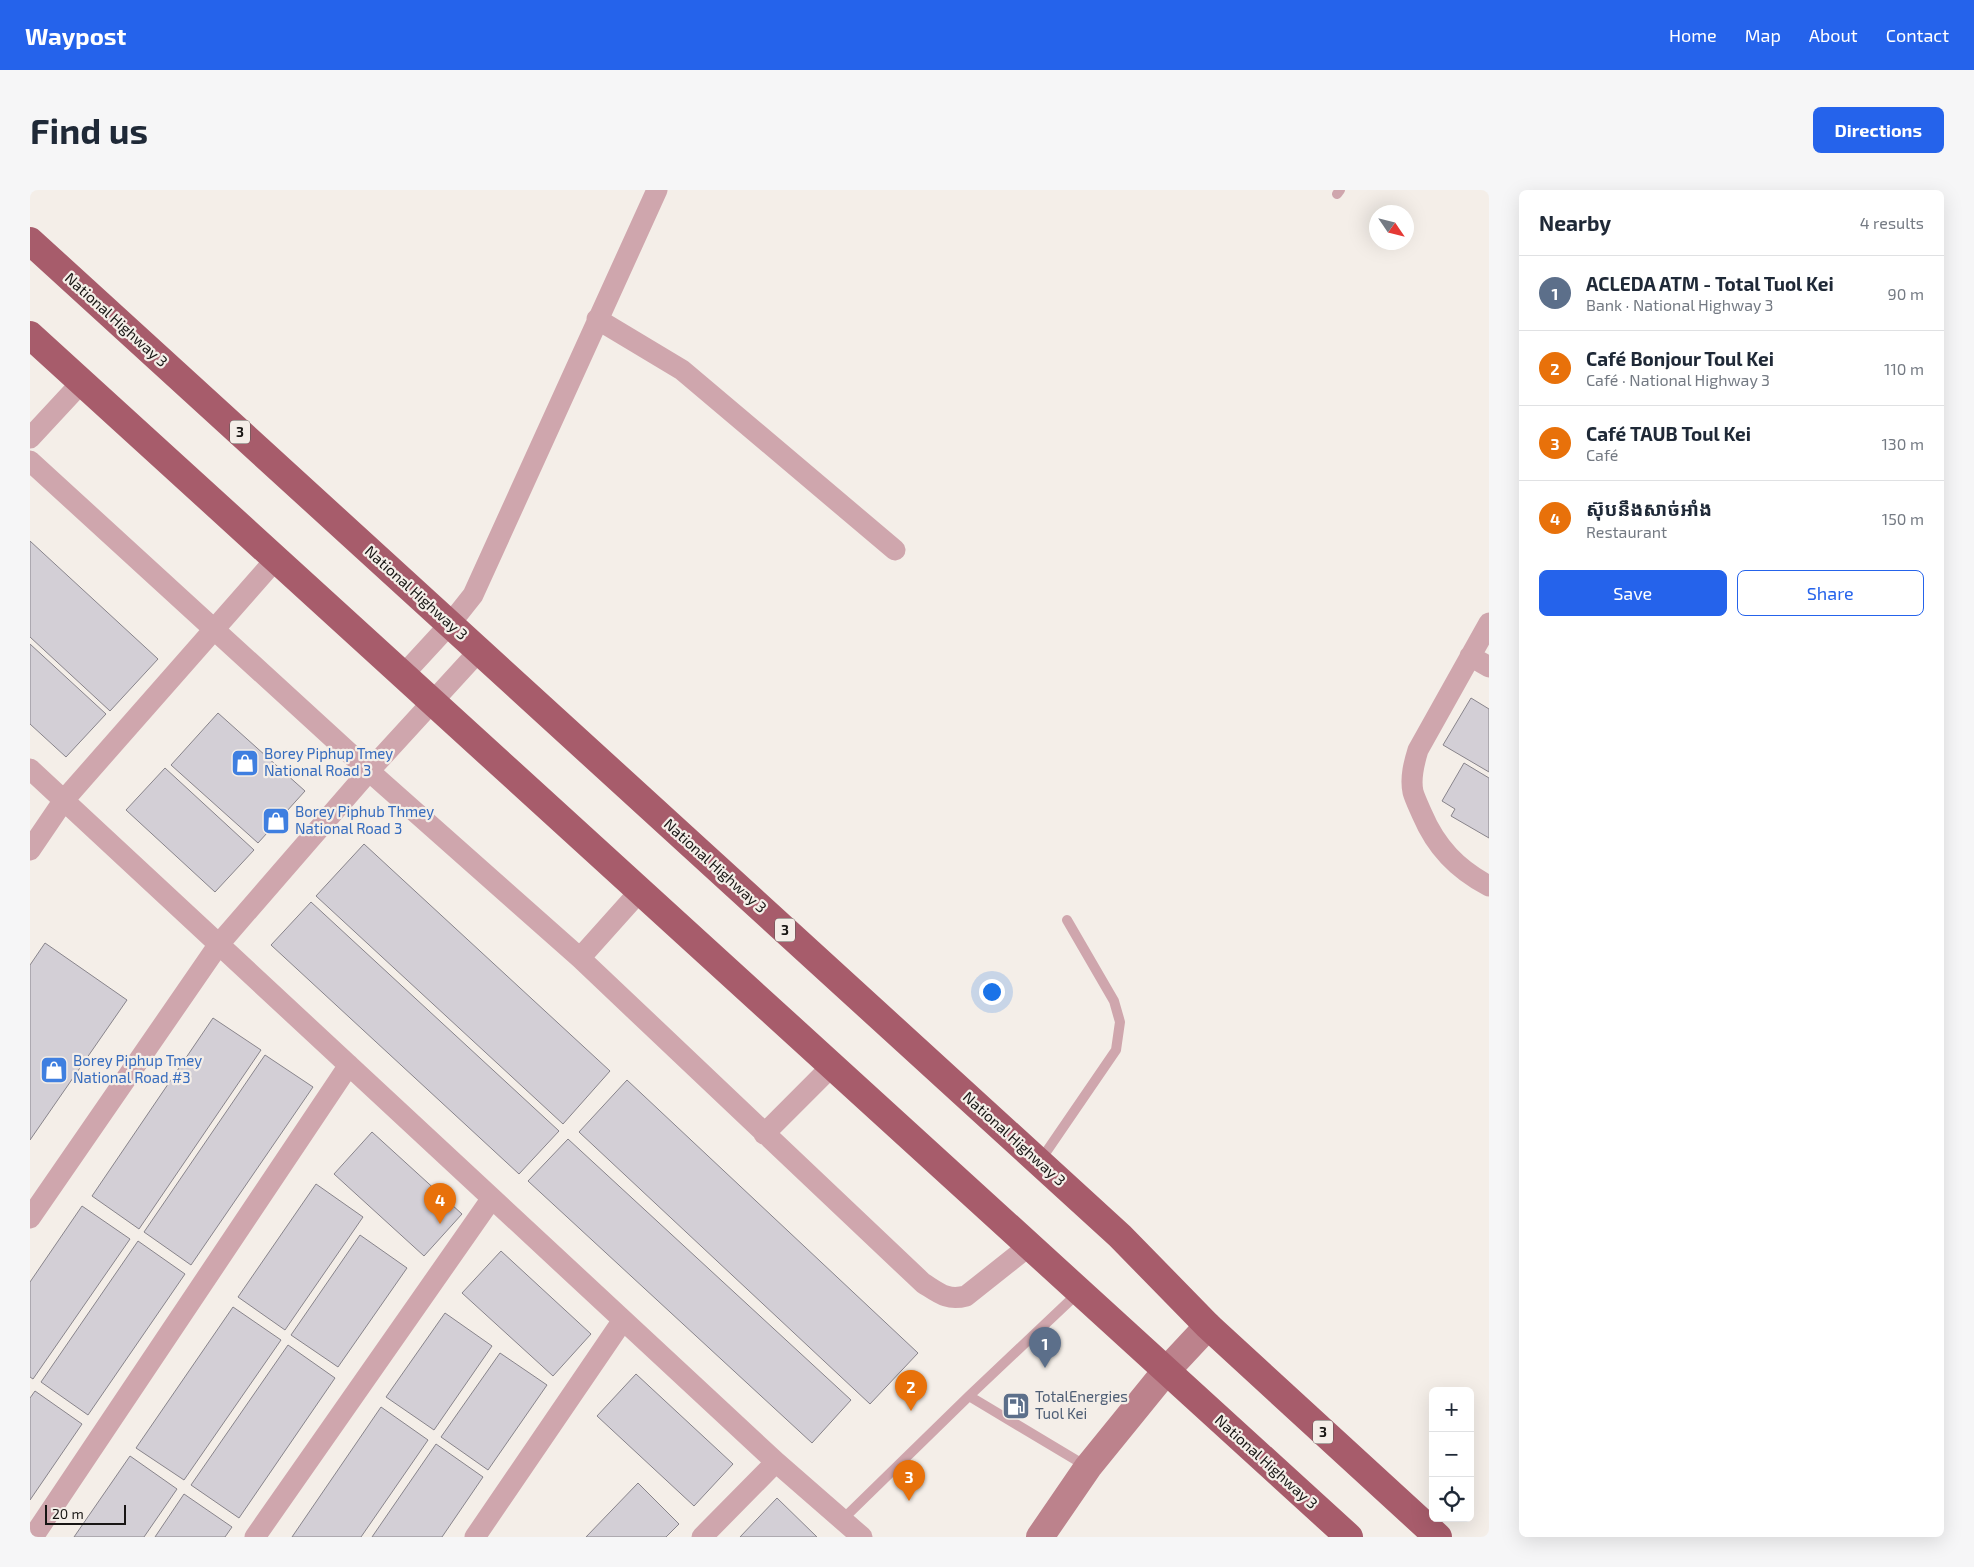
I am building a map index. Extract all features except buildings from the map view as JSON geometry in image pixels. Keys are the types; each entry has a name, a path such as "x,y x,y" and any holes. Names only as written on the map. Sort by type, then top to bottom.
{"highway":[{"name":"National Highway 3","path":"30,241 1120,1236 1208,1326 1438,1537"},
{"name":"National Highway 3","path":"30,335 1349,1537"}],"main road":[{"path":"1040,1537 1088,1467 1166,1371 1208,1326"}],"street":[{"path":"403,675 450,624 473,595 657,190"},
{"path":"597,319 682,370 895,550"},
{"path":"30,438 82,382"},
{"path":"30,461 369,771 580,958 764,1134 924,1283 946,1297 956,1299 966,1296 1030,1246"},
{"path":"30,850 64,800 276,559"},
{"path":"1489,623 1418,750 1413,769 1413,791 1430,832 1441,848 1464,871 1489,886"},
{"path":"30,1218 219,944 369,771 480,651"},
{"path":"1470,656 1489,667"},
{"path":"30,769 776,1462 862,1537"},
{"path":"580,958 640,891"},
{"path":"33,1537 350,1066"},
{"path":"764,1134 832,1066"},
{"path":"255,1537 492,1198"},
{"path":"474,1537 623,1320"},
{"path":"702,1537 776,1462"}],"lane":[{"path":"1039,1162 1116,1050 1120,1022 1114,1002 1067,920"},
{"path":"842,1520 1079,1292"},
{"path":"969,1396 1088,1467"}],"place":[{"name":"Borey Piphup Tmey National Road 3","path":"245,763"},
{"name":"Borey Piphub Thmey National Road 3","path":"276,821"},
{"name":"Borey Piphup Tmey National Road #3","path":"54,1070"},
{"name":"ស៊ុបនឹងសាច់អាំង","path":"440,1224"},
{"name":"ACLEDA ATM - Total Tuol Kei","path":"1045,1368"},
{"name":"TotalEnergies Tuol Kei","path":"1016,1406"},
{"name":"Café Bonjour Toul Kei","path":"911,1411"},
{"name":"Café TAUB Toul Kei","path":"909,1501"}]}
